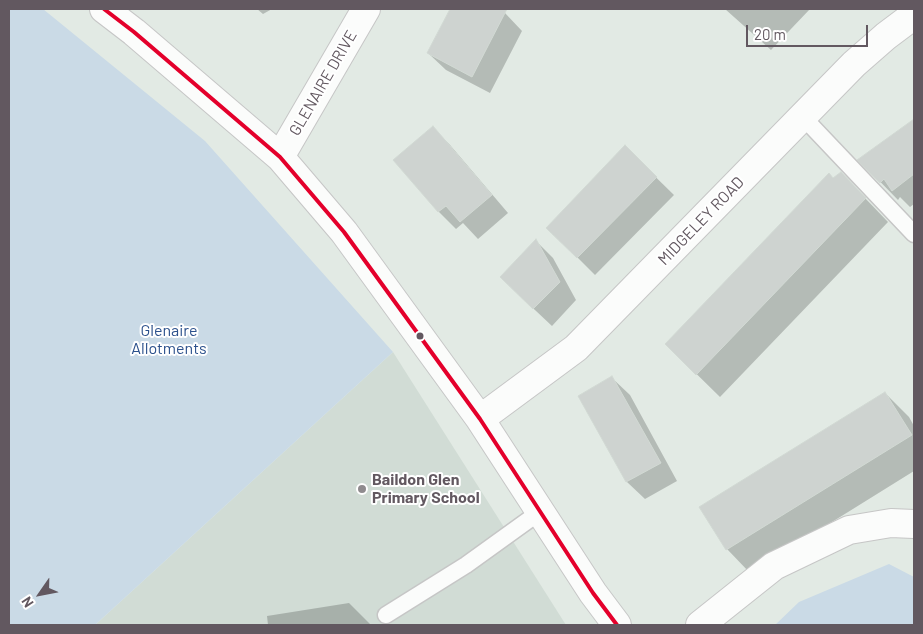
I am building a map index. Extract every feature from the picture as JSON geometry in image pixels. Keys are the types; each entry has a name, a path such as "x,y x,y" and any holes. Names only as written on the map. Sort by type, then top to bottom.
{"street":[{"path":"104,9 134,32 280,156 344,232 480,419 593,594 618,625"},
{"name":"GLENAIRE DRIVE","path":"280,156 366,9"},
{"name":"MIDGELEY ROAD","path":"480,419 576,348 854,64 914,15"},
{"path":"700,625 774,566 849,530 891,523 914,524"}],"lane":[{"path":"803,117 914,234"},
{"path":"386,615 466,565 540,511"}],"shaded area":[{"name":"Baildon Glen Primary School","path":"393,352 566,625 95,625"}],"green space":[{"name":"Glenaire Allotments","path":"9,9 43,9 205,141 393,352 95,625 9,625"},
{"path":"889,564 914,577 914,625 775,625 799,602"}],"building":[{"path":"450,9 507,9 472,77 427,53"},
{"path":"914,119 914,174 892,191 884,179 880,183 857,160"},
{"path":"433,126 492,195 460,222 446,206 438,212 393,160"},
{"path":"625,145 657,177 577,258 546,228"},
{"path":"841,172 866,198 696,375 665,344 829,173 833,178"},
{"path":"536,239 560,282 533,309 500,277"},
{"path":"612,376 661,463 626,482 578,396"},
{"path":"885,392 912,435 726,550 699,507"}],"transit line":[{"path":"104,9 134,32 280,157 344,232 480,419 593,593 617,625"}],"place":[{"name":"Baildon Glen Primary School","path":"362,489"}]}
